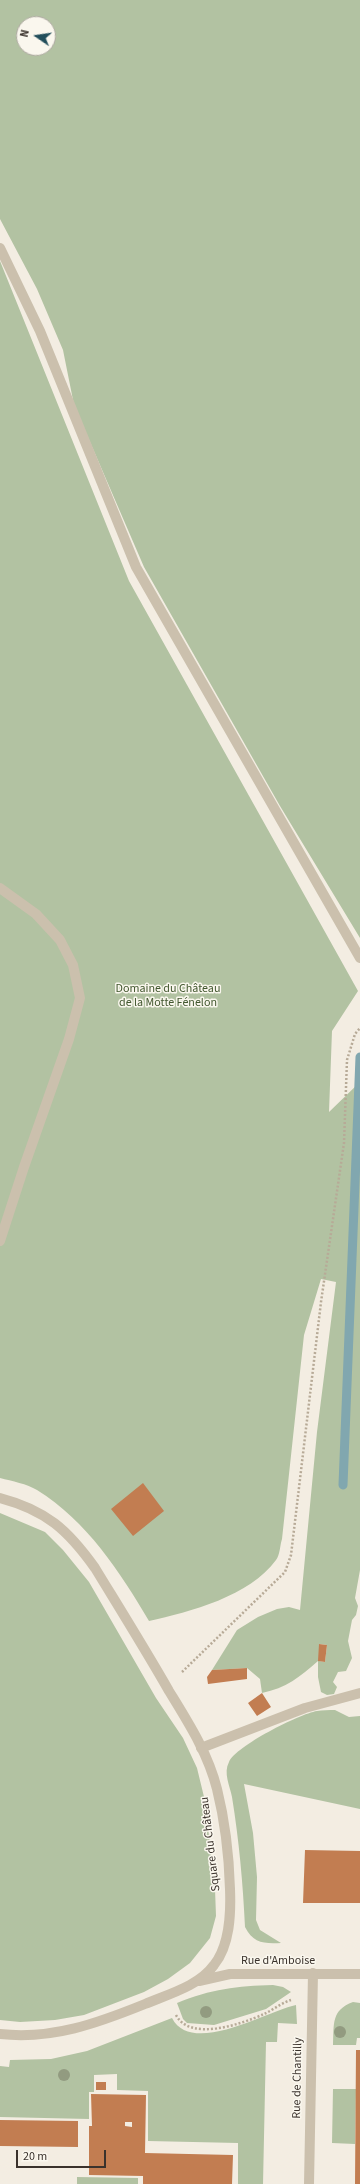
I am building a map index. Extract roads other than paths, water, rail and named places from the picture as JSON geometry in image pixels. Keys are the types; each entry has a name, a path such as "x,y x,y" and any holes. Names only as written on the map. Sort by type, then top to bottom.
{"street":[{"path":"0,248 40,331 136,567 360,958"},
{"path":"0,888 36,914 60,940 73,965 80,998 69,1039 24,1167 0,1241"},
{"name":"Square du Château","path":"0,1498 35,1510 55,1523 81,1549 95,1568 166,1686 201,1748 217,1789 226,1841 230,1898 230,1917 222,1954 213,1967 197,1981 98,2023 76,2029 23,2035 0,2034"},
{"path":"201,1748 305,1708 360,1693"},
{"name":"Rue de Chantilly","path":"309,2184 313,1973"},
{"name":"Rue d'Amboise","path":"197,1981 230,1974 360,1974"}],"waterway":[{"path":"343,1485 360,1057"}],"park label":[{"name":"Domaine du Château de la Motte Fénelon","path":"168,996"}]}
